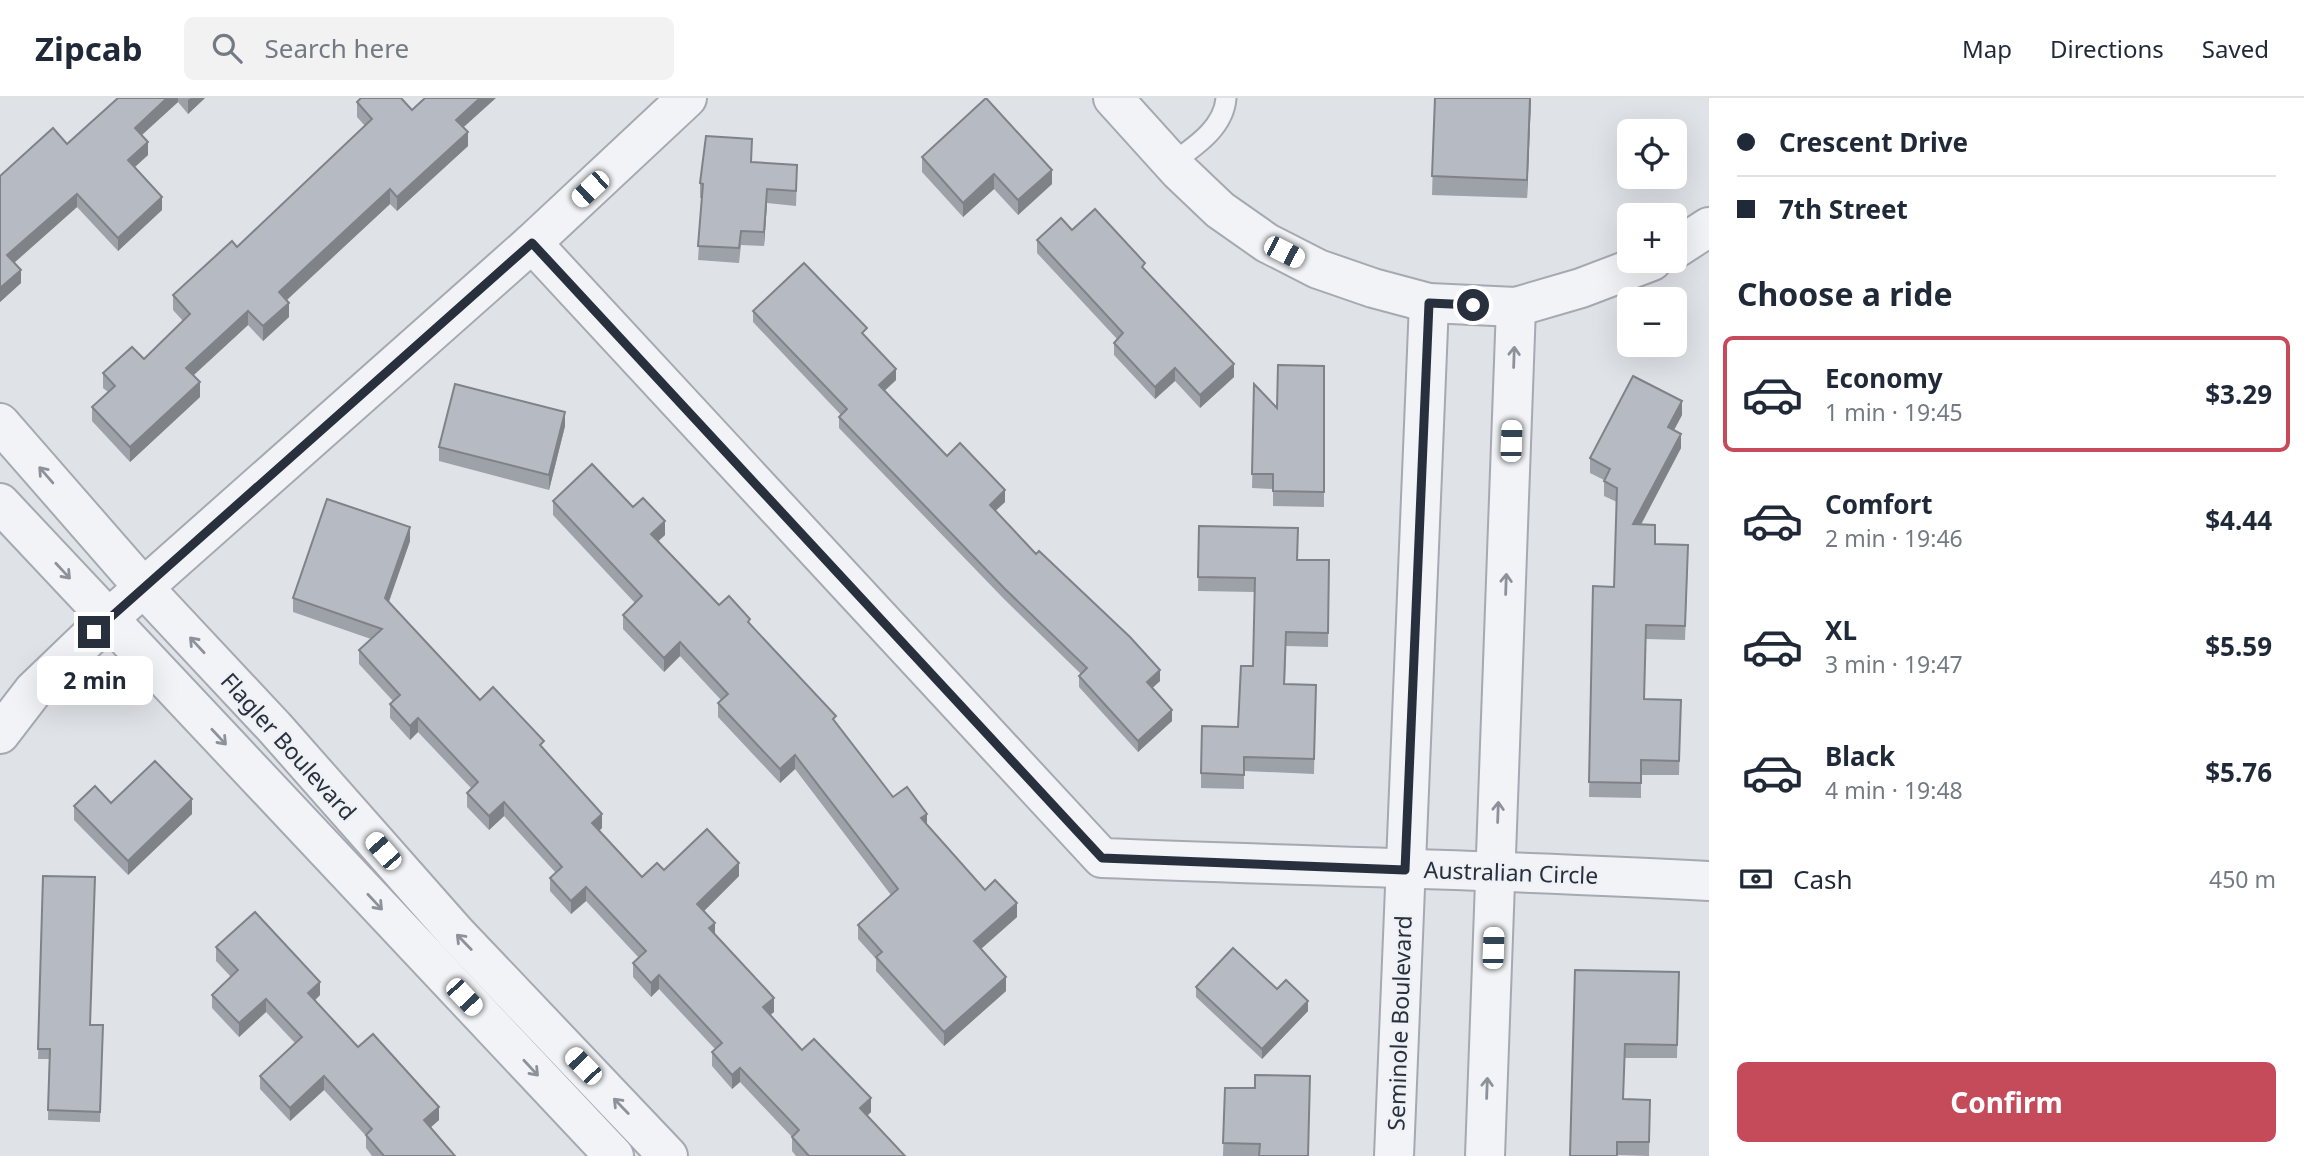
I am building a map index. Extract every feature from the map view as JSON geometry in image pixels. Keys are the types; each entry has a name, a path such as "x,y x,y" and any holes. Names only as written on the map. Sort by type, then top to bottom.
{"street":[{"path":"0,734 33,691 108,619 532,243 687,98"},
{"path":"1112,98 1220,210 1267,243 1318,269 1429,303 1516,307 1620,273"},
{"path":"1687,241 1709,227"},
{"name":"Australian Circle","path":"532,243 1102,858 1405,870 1496,870 1709,881"},
{"name":"Seminole Boulevard","path":"1394,1156 1429,303"},
{"path":"1485,1156 1516,307"},
{"name":"Flagler Boulevard","path":"0,423 144,588 275,728 456,933 668,1156"},
{"name":"Flagler Boulevard","path":"0,503 614,1156"}],"lane":[{"path":"1172,163 1206,138 1226,107 1226,98"}],"building":[{"path":"118,98 167,98 135,128 148,142 128,160 162,197 118,238 77,194 7,255 21,270 0,288 0,176 53,128 67,144"},
{"path":"361,98 401,98 412,110 425,98 480,98 456,120 468,132 397,197 390,189 279,292 289,303 263,326 248,311 186,368 200,382 130,447 92,407 115,386 103,373 132,347 144,359 190,314 173,295 232,241 237,247 372,119 357,102"},
{"path":"986,98 1052,170 1018,200 994,174 963,203 922,157"},
{"path":"1435,98 1530,98 1527,180 1432,176"},
{"path":"706,136 752,139 751,162 797,165 796,191 767,189 764,232 741,231 739,248 698,246 703,184 700,183"},
{"path":"1095,209 1145,263 1142,267 1234,364 1200,395 1175,368 1155,387 1114,343 1123,333 1037,240 1061,218 1072,230"},
{"path":"804,263 867,328 862,333 896,369 879,385 947,456 960,443 1005,490 990,505 1036,554 1039,551 1130,637 1160,670 1147,682 1172,710 1138,741 1079,676 1087,668 1004,588 839,417 847,409 753,311"},
{"path":"1278,365 1324,366 1324,492 1273,491 1273,474 1252,474 1254,384 1277,408"},
{"path":"1633,376 1682,401 1668,427 1681,434 1633,524 1655,525 1655,544 1688,545 1685,626 1646,625 1644,699 1681,700 1679,761 1641,760 1641,783 1589,782 1593,586 1614,587 1617,488 1604,481 1610,469 1590,458"},
{"path":"455,384 565,412 549,475 439,447"},
{"path":"592,464 633,507 643,498 665,521 651,534 719,605 729,596 750,619 748,622 836,716 833,719 893,797 907,787 927,814 921,818 985,890 995,880 1017,903 974,941 1006,977 944,1032 876,957 882,952 858,925 898,889 795,755 780,769 718,703 728,694 680,642 664,658 623,615 642,596 553,501"},
{"path":"327,499 410,527 385,598 480,700 493,687 544,741 540,745 602,814 592,823 642,877 657,863 664,870 707,829 739,863 697,904 715,923 709,928 774,998 763,1007 802,1050 814,1039 871,1098 860,1108 905,1156 809,1156 792,1137 799,1130 740,1068 732,1075 712,1052 722,1043 659,975 651,983 633,963 646,951 586,887 571,901 550,878 562,867 504,802 489,816 467,793 478,782 418,718 410,726 390,704 400,695 359,650 382,629 293,598"},
{"path":"1199,526 1298,528 1297,560 1329,560 1328,633 1286,632 1284,684 1316,685 1314,759 1244,757 1244,775 1201,773 1202,726 1238,727 1241,666 1253,666 1255,578 1198,577"},
{"path":"155,761 192,799 128,861 74,806 95,786 111,803"},
{"path":"43,876 95,877 90,1025 103,1025 100,1112 48,1110 50,1049 38,1049"},
{"path":"255,912 320,982 308,993 358,1047 373,1034 439,1107 424,1120 455,1156 384,1156 366,1135 372,1129 324,1076 290,1108 260,1076 302,1037 266,999 239,1023 212,995 238,970 216,947"},
{"path":"1233,948 1277,989 1286,980 1308,1001 1262,1049 1196,987"},
{"path":"1575,970 1679,972 1677,1045 1625,1044 1623,1099 1650,1100 1649,1142 1617,1142 1617,1156 1570,1156"},
{"path":"1255,1075 1310,1076 1308,1156 1259,1156 1260,1144 1223,1143 1225,1088 1255,1088"}],"route":[{"path":"94,632 532,243 1102,858 1405,870 1429,303 1473,305"}]}
